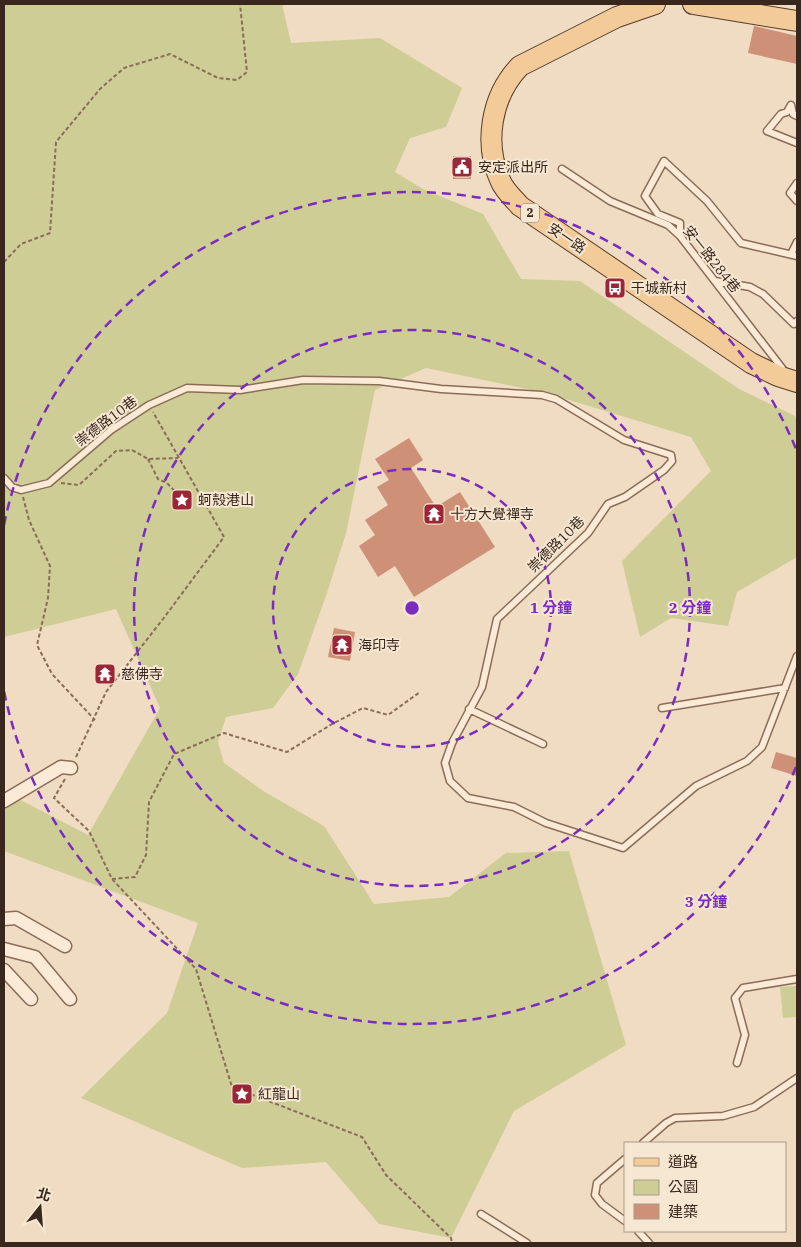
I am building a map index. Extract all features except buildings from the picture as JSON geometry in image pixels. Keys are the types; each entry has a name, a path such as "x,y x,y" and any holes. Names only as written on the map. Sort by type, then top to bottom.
{"main road":[{"name":"安一路","path":"655,4 608,22 520,66 510,77 503,88 492,128 493,156 501,183 520,206 743,358 766,371 794,381"},
{"path":"693,4 797,21"}],"street":[{"path":"4,801 61,768 71,768"},
{"path":"4,919 16,918 66,946"},
{"path":"4,949 35,957 70,999"},
{"path":"4,970 31,999"}],"lane":[{"path":"797,116 793,114 791,105 787,112 781,114 767,131 797,143"},
{"path":"680,236 680,223 658,214 644,196 664,161 707,201 741,242 794,255 797,242"},
{"name":"安一路284巷","path":"562,169 610,201 668,225 680,236 794,381"},
{"path":"797,183 790,193 797,201"},
{"path":"715,281 750,287 763,294 794,324 797,321"},
{"name":"崇德路10巷","path":"49,482 111,430 149,405 187,388 240,390 303,380 380,381 441,389 542,395 556,399 624,440 671,454 672,461 664,470 625,497 608,504 588,533 497,619 482,687 452,743 445,762 450,781 468,798 514,807 546,823 624,848 696,786 747,761 762,747 797,656"},
{"path":"4,478 12,487 21,490 49,482"},
{"path":"662,708 785,688"},
{"path":"470,709 543,744"},
{"path":"737,1063 745,1035 735,998 743,988 797,979"},
{"path":"644,1142 666,1123 675,1118 723,1116 754,1108 797,1078"},
{"path":"624,1160 597,1183 595,1195 602,1204 624,1220"},
{"path":"481,1214 527,1243"},
{"path":"639,1232 649,1243"}],"path":[{"path":"4,262 21,244 50,232 56,142 100,89 124,68 170,54 218,78 237,80 248,72 240,4"},
{"path":"149,405 224,537 163,620 106,692 95,720 54,798 89,831 112,878 196,969 232,1087 362,1137 386,1176 451,1238 452,1243"},
{"path":"49,482 79,485 116,451 132,450 148,459 178,458"},
{"path":"148,459 158,480 167,483 185,502"},
{"path":"21,490 29,520 50,566 48,598 37,645 52,674 95,720"},
{"path":"112,878 135,877 143,862 146,855 149,802 174,754 224,733 287,752 332,724 363,708 388,715 420,692"}],"green space":[{"path":"4,4 282,4 291,43 380,38 462,88 446,127 410,138 395,172 423,189 483,214 521,279 580,281 739,389 795,416 797,422 797,557 737,592 728,626 671,618 640,637 622,561 711,471 691,437 546,393 426,368 375,390 346,533 298,674 273,708 226,717 218,742 224,763 265,792 324,826 374,904 449,897 506,853 569,851 626,1045 514,1111 451,1238 379,1224 326,1162 242,1168 81,1098 167,1013 198,923 4,851 4,797 9,794 88,835 160,708 116,609 4,637"},
{"path":"797,986 797,1017 783,1018 780,987"}],"place":[{"name":"安定派出所","path":"462,167"},
{"name":"干城新村","path":"615,288"},
{"name":"蚵殼港山","path":"182,500"},
{"name":"十方大覺禪寺","path":"434,514"},
{"name":"海印寺","path":"342,645"},
{"name":"慈佛寺","path":"105,674"},
{"name":"紅龍山","path":"242,1094"}]}
